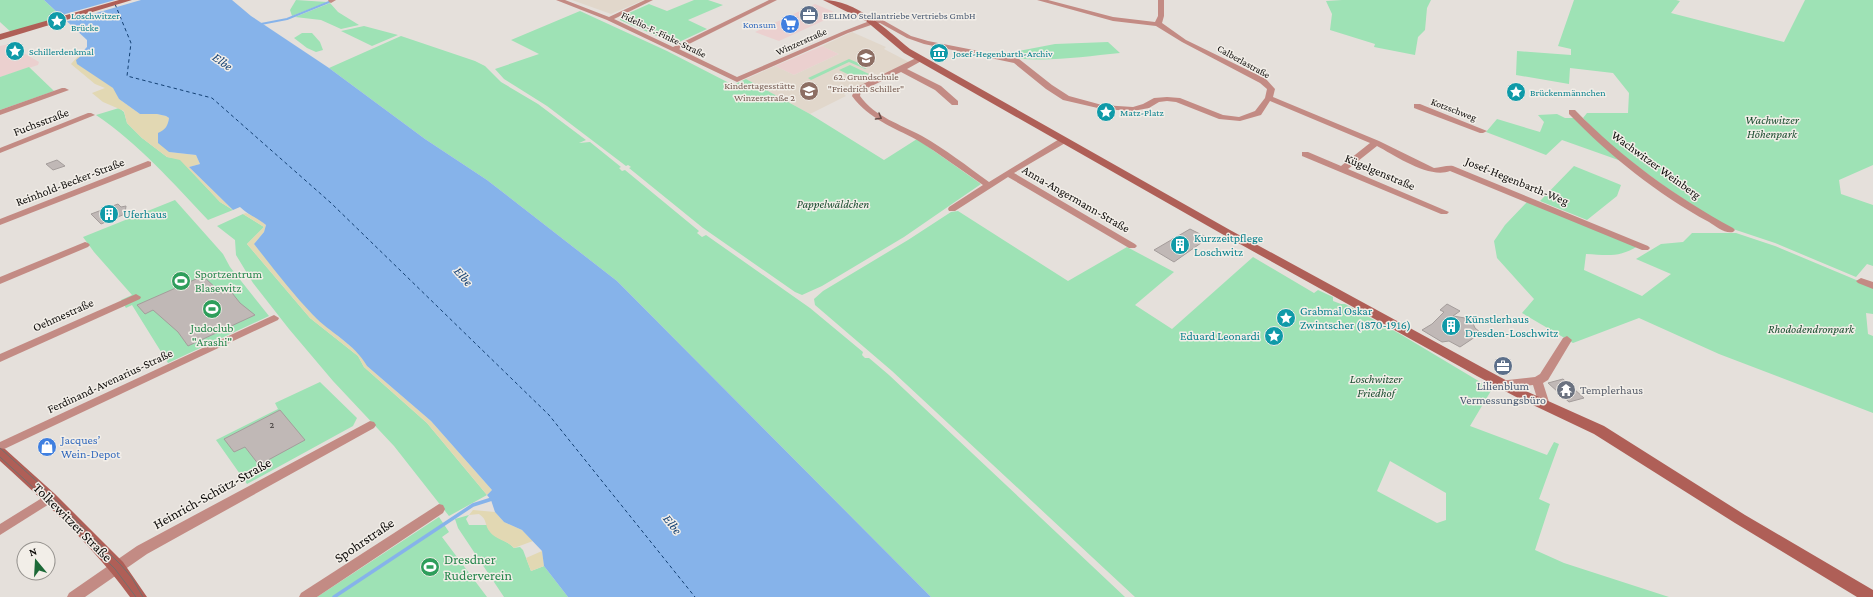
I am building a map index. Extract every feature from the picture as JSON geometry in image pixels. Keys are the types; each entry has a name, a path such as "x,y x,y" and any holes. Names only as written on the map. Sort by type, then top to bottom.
{"main road":[{"path":"0,38 128,0"},
{"path":"827,0 874,22 907,51 921,60 1064,140 1503,384 1544,405 1599,430 1740,518 1871,597"},
{"name":"Tolkewitzer Straße","path":"0,453 50,498 117,567 139,597"}],"street":[{"name":"Fidelio-F.-Finke-Straße","path":"559,0 609,19 737,80"},
{"path":"609,19 650,0"},
{"path":"674,49 774,0"},
{"path":"1040,0 1098,16 1138,23 1158,24 1161,16 1161,0"},
{"name":"Winzerstraße","path":"737,80 846,32 874,22"},
{"name":"Calberlastraße","path":"874,22 885,22 909,37 926,43 1016,61 1056,92 1077,102 1102,107 1133,109 1146,106 1157,100 1167,99 1177,100 1232,119 1247,118 1258,113 1270,98 1271,89 1264,81 1184,41 1158,24"},
{"path":"921,60 858,90 856,96 859,101 875,115 920,138 988,185"},
{"path":"902,69 938,88 955,103"},
{"path":"0,113 65,90"},
{"name":"Josef-Hegenbarth-Weg","path":"1270,98 1432,170 1442,172 1450,168 1645,248"},
{"name":"Kotzschweg","path":"1417,106 1483,131"},
{"name":"Wachwitzer Weinberg","path":"1572,112 1607,146 1658,185 1710,219 1730,230"},
{"name":"Fuchsstraße","path":"0,150 91,115"},
{"path":"1232,119 1242,127"},
{"path":"952,209 988,185 1064,140"},
{"path":"1342,169 1376,144"},
{"name":"Kügelgenstraße","path":"1305,154 1444,212"},
{"name":"Reinhold-Becker-Straße","path":"0,222 148,164"},
{"name":"Anna-Angermann-Straße","path":"1008,173 1132,246"},
{"path":"0,281 85,245"},
{"path":"1861,281 1873,286"},
{"name":"Oehmestraße","path":"0,358 136,297"},
{"name":"Ferdinand-Avenarius-Straße","path":"0,447 274,318"},
{"path":"1503,384 1537,380 1544,377 1567,340"},
{"path":"1537,380 1544,405"},
{"name":"Heinrich-Schütz-Straße","path":"74,597 142,550 370,425"},
{"path":"0,530 50,498"},
{"name":"Spohrstraße","path":"306,597 439,509"}],"shaded area":[{"path":"572,0 644,0 611,14"},
{"path":"815,4 834,12 823,17 827,19 779,41 755,32"},
{"path":"852,32 886,47 884,49 909,62 844,94 846,96 810,114 746,79 775,66 794,75 839,54 822,46"},
{"path":"9,44 39,62 38,65 0,77 0,46"},
{"path":"822,46 839,54 794,75 775,66"}],"green space":[{"path":"0,0 44,0 63,18 12,33 0,22"},
{"path":"296,0 327,2 292,16 290,10"},
{"path":"694,0 708,0 723,5 688,20 707,29 677,43 673,43 620,20 620,17 649,4 667,11"},
{"path":"1431,0 1427,8 1425,30 1418,37 1415,55 1374,47 1375,44 1330,30 1332,14 1326,1"},
{"name":"Wachwitzer Höhenpark","path":"1574,0 1676,0 1680,1 1671,13 1784,42 1805,0 1873,0 1873,165 1839,180 1841,194 1873,205 1873,266 1867,264 1856,277 1775,243 1733,229 1709,216 1664,186 1609,145 1583,118 1587,113 1628,113 1629,93 1613,73 1570,68 1569,84 1516,75 1517,51 1571,55 1571,49 1558,46"},
{"path":"330,3 338,12 359,25 341,29 321,20 295,17"},
{"name":"Pappelwäldchen","path":"580,11 667,51 733,85 746,79 810,114 884,160 917,139 981,184 904,237 822,286 802,295 795,292 703,228 629,168 631,167 628,165 626,166 547,106 504,79 495,69 539,54 511,40"},
{"path":"364,26 398,35 372,46 341,31"},
{"path":"302,33 312,33 320,42 323,50 316,52 307,48 294,38"},
{"path":"401,36 475,61 485,66 501,82 538,104 586,140 579,143 590,142 621,167 619,168 622,171 625,170 699,231 697,233 702,237 706,235 810,308 863,352 862,355 865,358 869,358 889,375 1125,597 931,597 617,281 487,180 425,139 329,68"},
{"path":"1108,42 1120,53 1058,59 1027,59 997,55 1055,44"},
{"path":"849,59 868,67 865,69 849,62 811,80 808,78"},
{"path":"850,65 869,74 858,79 839,70"},
{"path":"29,67 54,91 0,110 0,77"},
{"path":"119,108 124,112 127,123 142,138 167,157 180,159 220,202 233,210 208,220 169,178 141,151 112,126 96,115"},
{"path":"1557,114 1565,118 1574,118 1624,162 1562,140 1546,155 1486,132 1497,119 1540,132 1544,122 1538,115"},
{"path":"1574,166 1621,185 1617,196 1587,220 1540,201"},
{"name":"Sportzentrum Blasewitz","path":"175,200 223,254 230,267 269,316 168,363 132,305 126,308 121,300 132,295 94,252 83,237"},
{"name":"Rhododendronpark","path":"1527,202 1638,246 1631,250 1613,255 1586,254 1584,270 1642,296 1671,274 1636,259 1661,244 1683,242 1692,233 1736,233 1775,246 1873,287 1873,314 1866,313 1868,334 1873,336 1873,413 1719,354 1639,318 1573,343 1522,313 1534,299 1497,258 1494,241 1505,225"},
{"name":"Loschwitzer Friedhof","path":"958,211 1068,281 1127,247 1174,272 1135,305 1172,329 1253,257 1314,293 1318,290 1333,297 1333,301 1345,304 1400,334 1492,389 1470,426 1547,455 1554,442 1559,444 1539,499 1550,504 1535,550 1564,563 1669,597 1135,597 892,371 815,305 814,299 823,291 908,240 951,212","holes":["1390,461 1446,493 1446,520 1437,523 1377,491"]},
{"path":"243,214 264,227 247,244 310,318 358,356 364,367 427,423 487,495 449,516 394,446 333,381 289,329 253,283 236,255 235,240 217,226"},
{"path":"320,382 357,418 353,426 247,484 216,440 278,409 275,403"},
{"path":"469,515 466,519 469,525 487,525 489,530 495,536 507,542 514,548 520,547 523,550 531,571 544,566 568,597 504,597 458,528 455,519"},
{"name":"Dresdner Ruderverein","path":"439,517 449,532 442,537 487,597 317,597"}],"sand":[{"path":"80,54 82,55 79,58 82,66 114,88 119,99 140,114 157,114 169,118 168,125 163,131 169,152 196,155 200,164 189,167 233,210 220,202 180,160 167,157 142,138 127,123 124,111 103,102 92,93 105,88 95,84 71,64"},
{"path":"246,213 258,218 266,225 264,232 254,244 314,316 361,355 367,366 431,421 492,490 487,495 427,423 364,367 358,356 310,318 247,244 264,227 243,214"},
{"path":"473,510 495,512 504,522 522,530 533,541 514,548 508,543 492,535 482,516 479,514 469,515"},
{"path":"542,551 544,566 531,571 526,558"}],"water":[{"name":"Elbe","path":"44,0 232,0 251,16 329,68 425,139 487,180 617,281 931,597 568,597 544,566 542,551 522,530 504,522 495,512 491,500 487,495 492,490 431,421 367,366 356,351 305,307 283,280 254,244 264,232 266,225 240,207 233,210 189,167 200,164 196,155 169,152 158,143 158,133 163,131 166,127 169,118 157,114 140,114 119,99 113,88 77,64 76,60 82,55 80,54 87,47 87,40"}],"pier":[{"path":"115,0 141,0 65,22 58,16"}],"building":[{"path":"57,160 65,166 53,170 46,164"},
{"name":"Uferhaus","path":"118,204 121,207 126,206 125,214 101,224 91,214"},
{"name":"Kurzzeitpflege Loschwitz","path":"1190,229 1208,238 1174,262 1154,250"},
{"name":"Sportzentrum Blasewitz","path":"203,276 221,293 229,289 240,303 255,315 188,346 178,332 153,310 145,314 137,305"},
{"name":"Künstlerhaus Dresden-Loschwitz","path":"1447,304 1460,311 1453,316 1471,319 1475,328 1481,333 1460,347 1449,341 1442,342 1422,330 1432,324 1444,312 1440,310"},
{"name":"Templerhaus","path":"1563,379 1584,398 1569,402 1548,383"},
{"path":"280,410 305,440 259,465 245,447 234,452 224,439"}],"waterway":[{"path":"261,24 287,19 329,2"},
{"path":"334,597 473,505 495,498"}],"ferry route":[{"path":"115,4 131,43 127,76 212,98 331,203 549,415 695,597"}],"tram line":[{"path":"0,448 43,487 121,565 132,578 143,597"},
{"path":"0,457 50,503"},
{"path":"71,524 115,569 136,597"}],"place":[{"name":"BELIMO Stellantriebe Vertriebs GmbH","path":"809,15"},
{"name":"Loschwitzer Brücke","path":"57,21"},
{"name":"Konsum","path":"790,24"},
{"name":"Schillerdenkmal","path":"15,51"},
{"name":"Josef-Hegenbarth-Archiv","path":"939,53"},
{"name":"62. Grundschule \"Friedrich Schiller\"","path":"866,58"},
{"name":"Kindertagesstätte Winzerstraße 2","path":"809,91"},
{"name":"Brückenmännchen","path":"1516,92"},
{"name":"Matz-Platz","path":"1106,112"},
{"name":"Uferhaus","path":"109,214"},
{"name":"Kurzzeitpflege Loschwitz","path":"1180,245"},
{"name":"Sportzentrum Blasewitz","path":"181,281"},
{"name":"Judoclub \"Arashi\"","path":"212,309"},
{"name":"Grabmal Oskar Zwintscher (1870-1916)","path":"1286,318"},
{"name":"Künstlerhaus Dresden-Loschwitz","path":"1451,326"},
{"name":"Eduard Leonardi","path":"1274,336"},
{"name":"Lilienblum Vermessungsbüro","path":"1503,366"},
{"name":"Templerhaus","path":"1566,390"},
{"name":"Jacques’ Wein-Depot","path":"47,447"},
{"name":"Dresdner Ruderverein","path":"430,567"}]}
